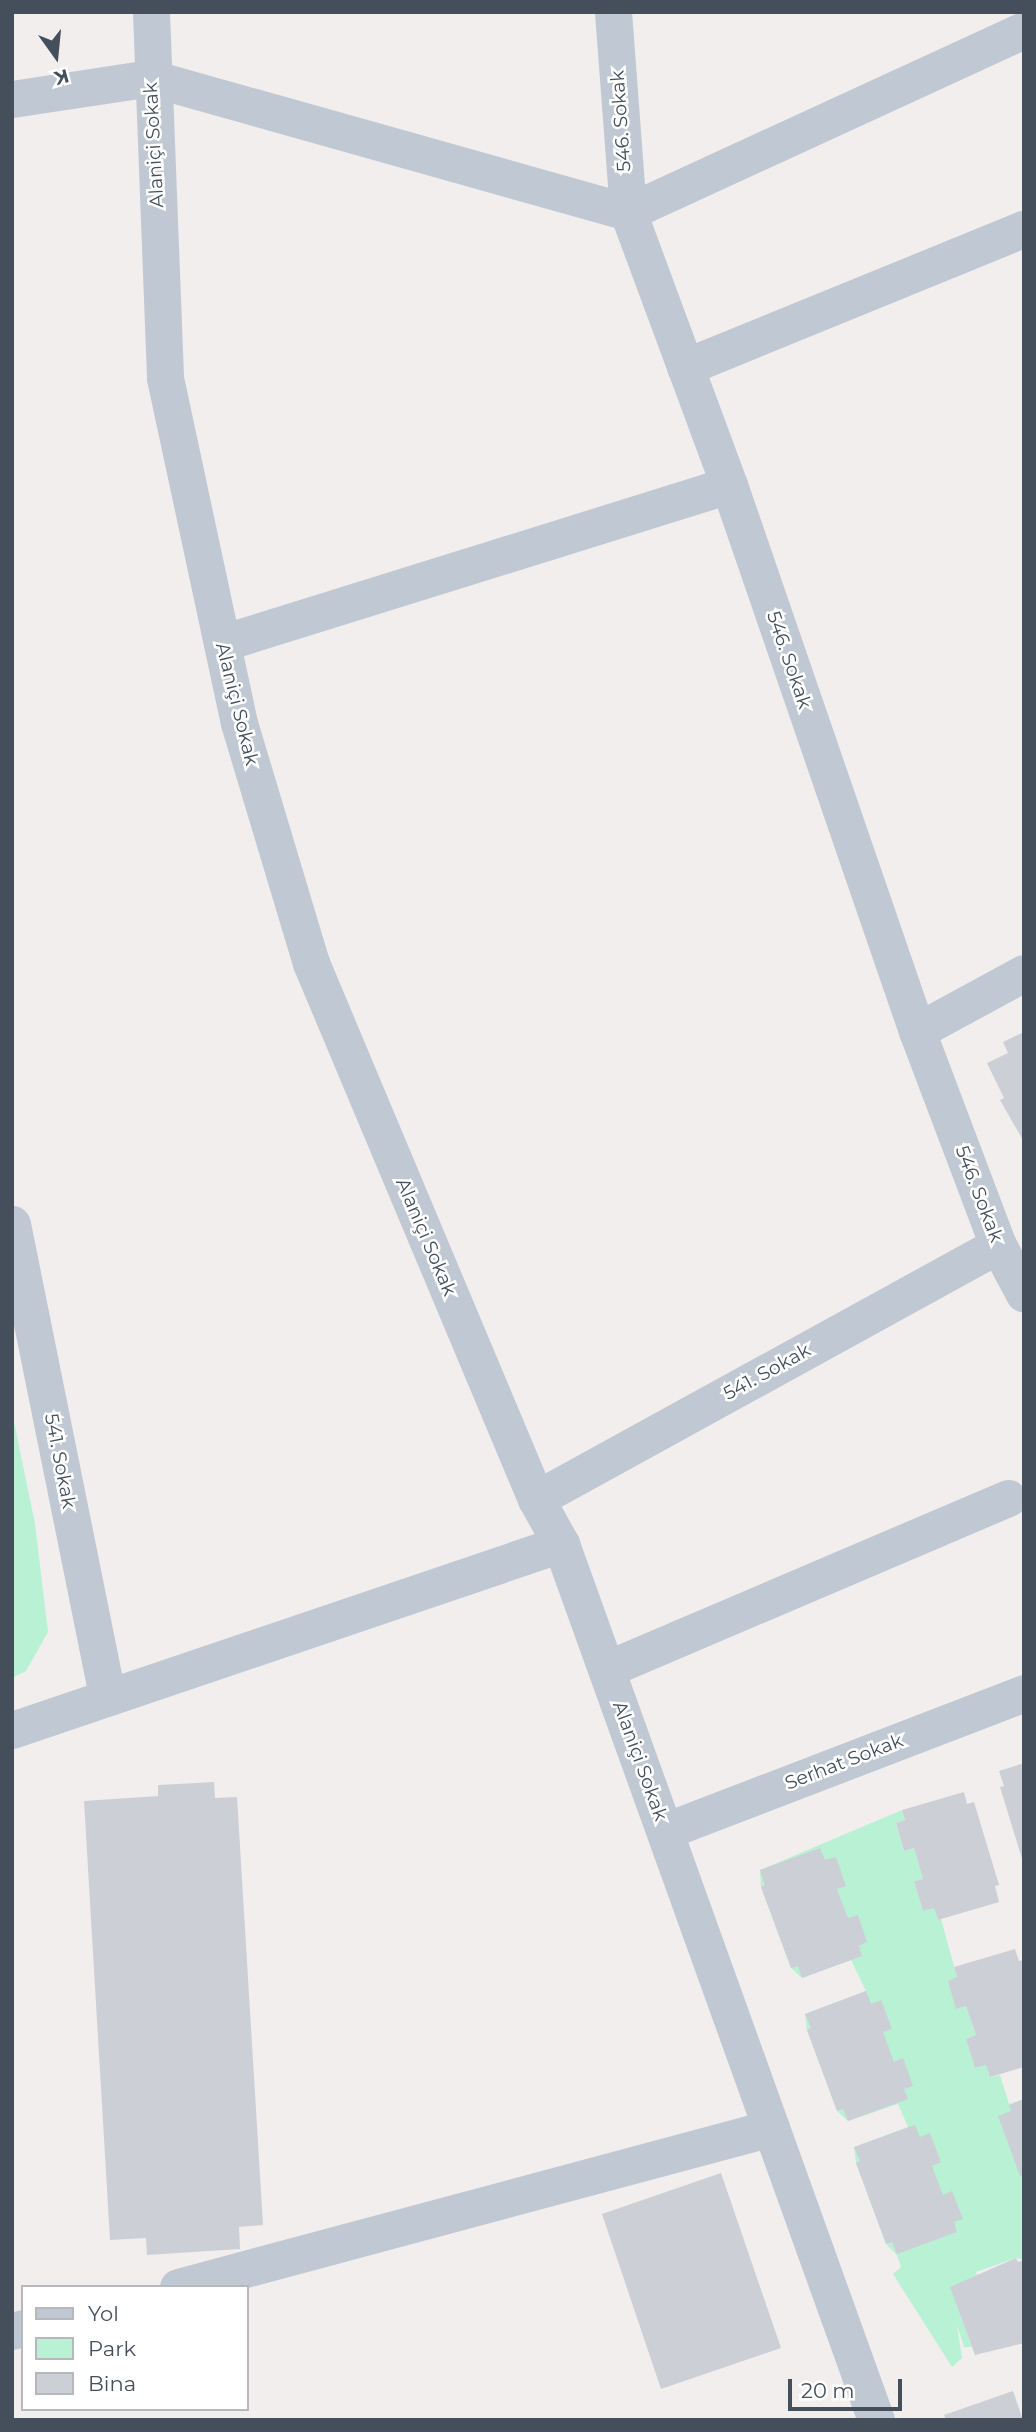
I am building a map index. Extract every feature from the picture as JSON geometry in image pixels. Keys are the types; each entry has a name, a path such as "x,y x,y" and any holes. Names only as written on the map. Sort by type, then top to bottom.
{"street":[{"name":"Alaniçi Sokak","path":"151,12 150,78 165,378 239,723 311,962 536,1499 561,1544 876,2420"},
{"name":"546. Sokak","path":"613,12 628,212 729,485 917,1031 998,1245 1024,1294"},
{"path":"12,99 150,78 628,212 1024,30"},
{"path":"685,367 1024,229"},
{"path":"222,643 729,485"},
{"path":"917,1031 1024,973"},
{"name":"541. Sokak","path":"12,1224 107,1697"},
{"name":"541. Sokak","path":"536,1499 998,1245"},
{"path":"607,1669 1008,1498"},
{"path":"12,1730 561,1544"},
{"name":"Serhat Sokak","path":"665,1831 1024,1693"},
{"path":"185,2285 771,2128"}],"green space":[{"path":"12,1412 35,1524 48,1632 26,1671 12,1678"},
{"path":"902,1810 905,1820 896,1823 904,1851 914,1848 923,1879 914,1881 923,1911 934,1908 938,1920 941,1919 957,1977 948,1981 966,2006 976,2035 966,2039 975,2068 986,2065 990,2077 1000,2075 1009,2104 1024,2099 1024,2260 1016,2258 976,2272 978,2278 951,2287 972,2347 964,2347 957,2325 962,2358 952,2367 893,2274 901,2267 897,2255 886,2244 856,2163 854,2147 908,2127 898,2104 848,2121 837,2111 807,2030 805,2014 866,1991 851,1960 802,1978 791,1968 761,1887 760,1870"}],"building":[{"path":"1024,1032 1024,1142 1000,1100 1004,1098 987,1063 1008,1053 1003,1042"},
{"path":"1024,1763 1023,1862 1000,1787 1004,1786 999,1771"},
{"path":"214,1782 215,1798 237,1797 263,2225 239,2227 240,2249 147,2255 146,2238 110,2240 84,1801 158,1796 158,1785"},
{"path":"964,1792 967,1804 974,1802 999,1885 995,1886 999,1902 938,1920 934,1908 923,1911 914,1881 923,1879 914,1848 904,1851 896,1823 905,1820 902,1810"},
{"path":"820,1848 825,1860 836,1857 846,1886 837,1889 848,1918 858,1915 867,1942 859,1946 862,1956 802,1978 798,1966 791,1968 761,1887 765,1885 760,1870"},
{"path":"1015,1949 1019,1961 1024,1960 1024,2067 990,2077 986,2065 975,2068 966,2039 976,2035 966,2006 956,2009 948,1981 957,1977 954,1967"},
{"path":"866,1991 871,2004 881,2000 892,2029 883,2032 894,2062 903,2058 913,2086 904,2089 908,2099 848,2121 843,2109 837,2111 807,2030 811,2028 805,2014"},
{"path":"1024,2099 1024,2175 1020,2176 998,2116 1011,2111 1009,2105"},
{"path":"915,2125 920,2137 930,2133 941,2162 932,2166 943,2195 952,2191 963,2219 954,2222 957,2232 897,2254 892,2242 886,2244 856,2163 860,2161 854,2147"},
{"path":"721,2173 781,2348 661,2389 602,2214"},
{"path":"1016,2258 1018,2262 1024,2260 1024,2343 975,2355 950,2287"},
{"path":"1013,2391 1023,2420 946,2420 944,2415"}]}
